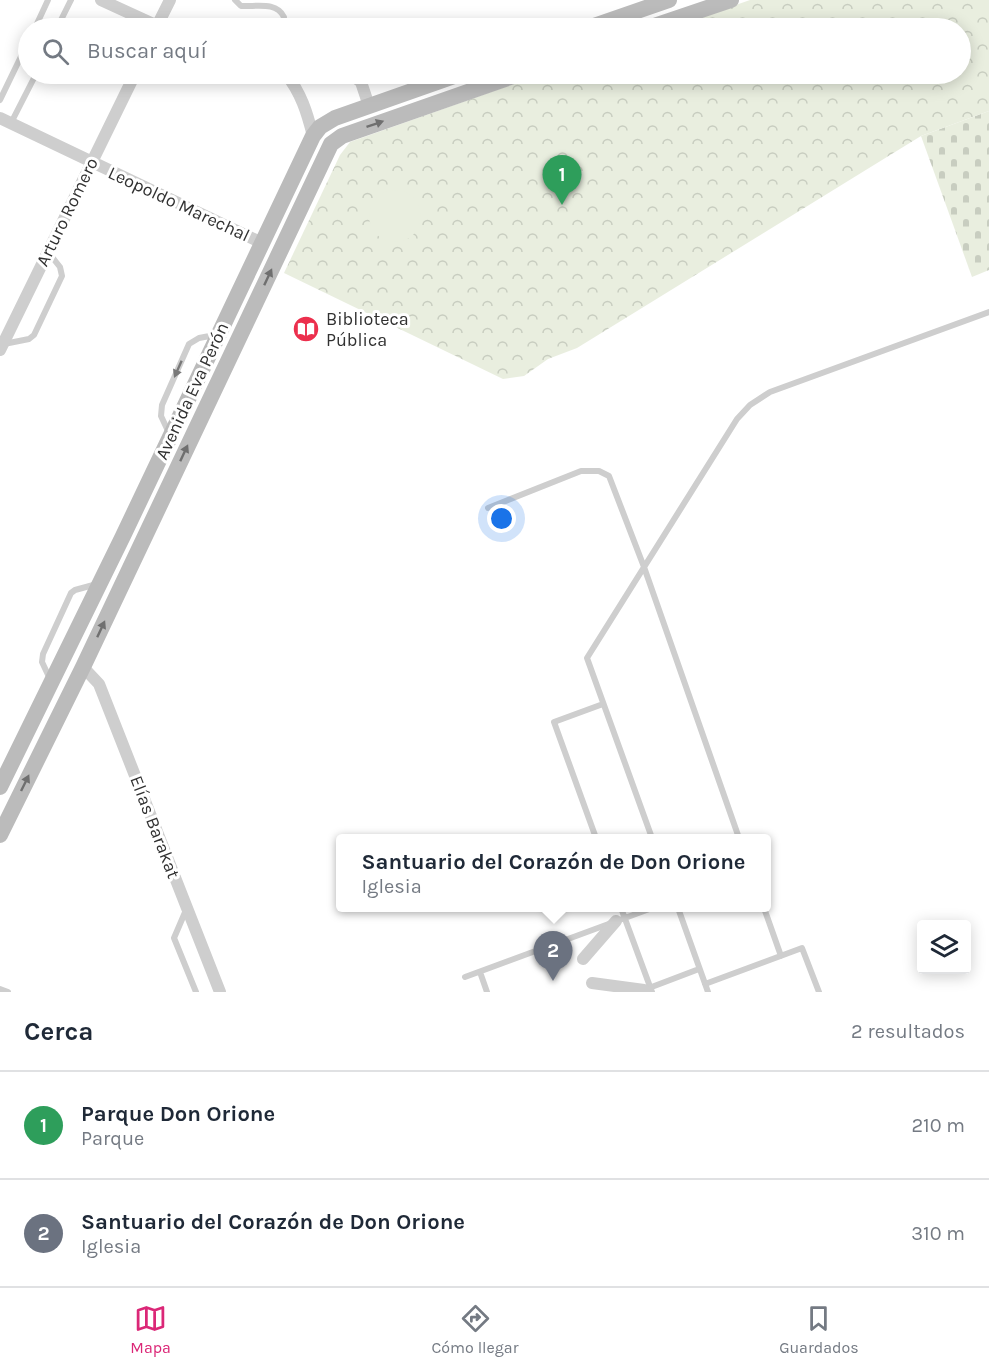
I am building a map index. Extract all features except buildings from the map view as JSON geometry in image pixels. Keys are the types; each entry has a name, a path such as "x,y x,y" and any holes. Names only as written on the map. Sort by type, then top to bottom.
{"main road":[{"path":"617,18 669,0"},
{"path":"678,18 731,0"},
{"name":"Avenida Eva Perón","path":"0,787 4,768 37,712 313,136 326,122 431,84"},
{"name":"Avenida Eva Perón","path":"0,835 83,667 331,144 342,136 490,84"},
{"path":"294,176 312,184"},
{"path":"218,335 236,344"},
{"path":"123,536 141,544"},
{"path":"37,712 56,719"}],"street":[{"path":"101,0 138,18"},
{"path":"162,18 170,0"},
{"name":"Arturo Romero","path":"2,347 130,84"},
{"path":"294,84 303,102 313,136"},
{"path":"361,84 369,105"},
{"path":"0,133 6,121"},
{"name":"Leopoldo Marechal","path":"6,121 262,243"},
{"name":"Elías Barakat","path":"83,667 99,684 220,992"},
{"path":"583,959 620,919"},
{"path":"592,983 646,990"}],"lane":[{"path":"40,18 48,0"},
{"path":"62,18 71,0"},
{"path":"235,0 241,6 269,6 279,10 284,18"},
{"path":"0,100 18,63"},
{"path":"6,121 30,84"},
{"path":"2,347 29,339 34,335 62,276 60,267 48,252"},
{"path":"651,834 587,658 737,419 750,405 770,392 989,312"},
{"path":"488,508 581,471 604,472 609,476 644,567 738,834"},
{"path":"595,834 554,722 603,704"},
{"path":"187,909 174,938 196,992"},
{"path":"621,912 620,919 646,990 699,969"},
{"path":"465,977 640,912"},
{"path":"679,912 708,992"},
{"path":"765,912 781,956"},
{"path":"705,984 802,948 819,992"},
{"path":"480,972 488,992"},
{"path":"0,989 8,992"}],"green space":[{"path":"750,0 989,0 989,111 921,136 577,348 548,359 524,376 503,379 284,273 340,155 350,142 514,84 971,84 971,18 699,18"},
{"path":"989,111 989,270 972,277 921,136"},
{"path":"390,190 400,190 414,197 421,216 414,235 400,242 390,242 380,238 373,231 369,221 369,211 373,201 380,194"}],"place":[{"name":"Parque Don Orione","path":"562,205"},
{"name":"Biblioteca Pública","path":"306,329"},
{"name":"Santuario del Corazón de Don Orione","path":"553,981"}]}
